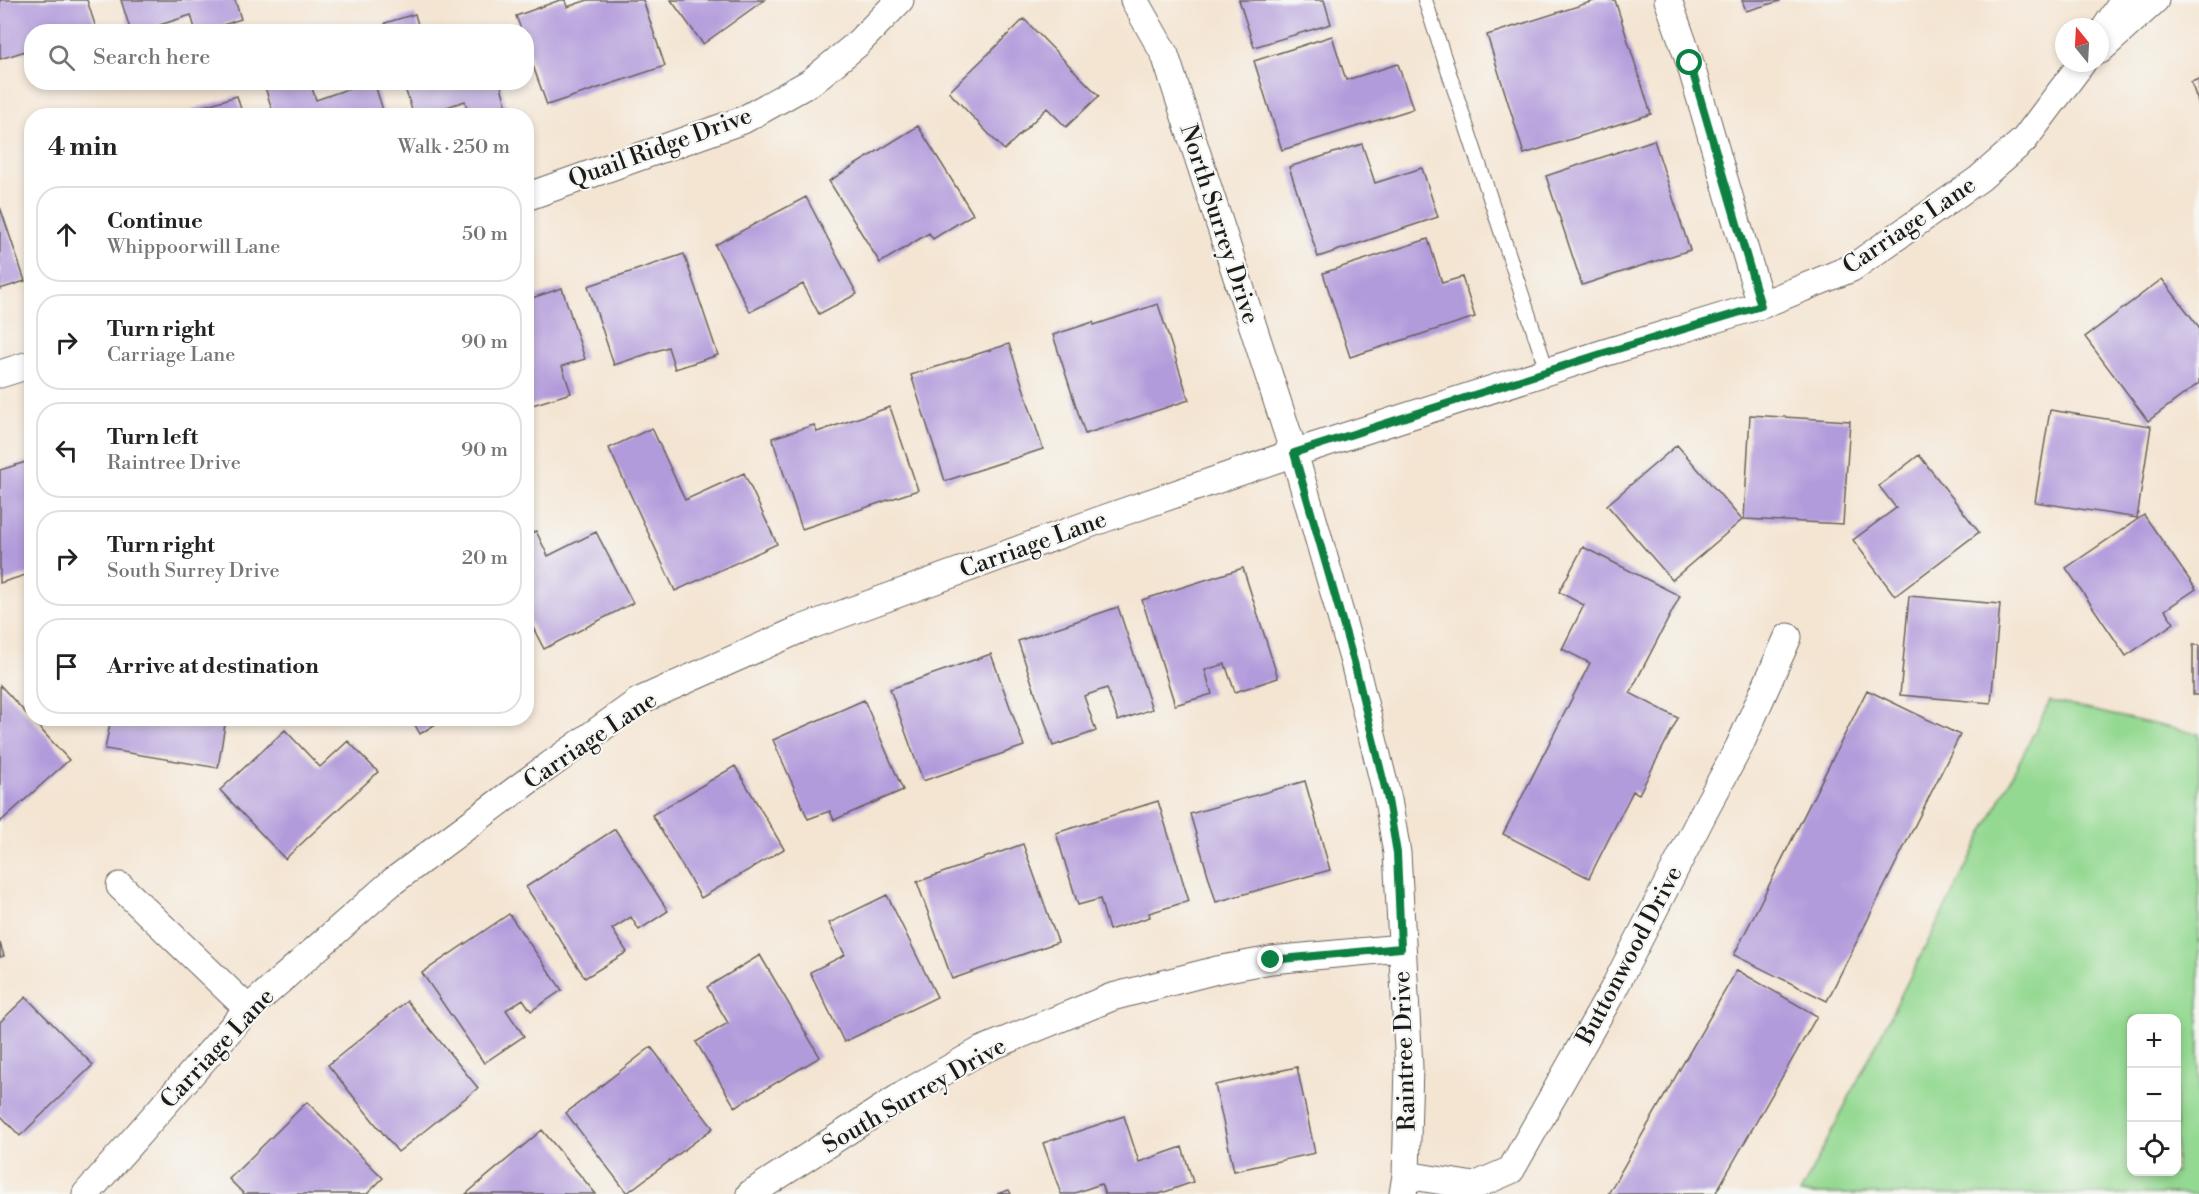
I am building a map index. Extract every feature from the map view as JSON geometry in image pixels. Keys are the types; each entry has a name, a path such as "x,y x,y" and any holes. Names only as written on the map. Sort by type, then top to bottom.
{"street":[{"name":"Quail Ridge Drive","path":"534,193 743,120 811,82 856,45 900,0"},
{"name":"North Surrey Drive","path":"1134,0 1165,55 1294,453"},
{"path":"1668,0 1690,63 1761,306"},
{"path":"2109,22 2124,0"},
{"path":"2109,42 2155,0"},
{"name":"Carriage Lane","path":"86,1194 248,1009 392,882 639,701 801,629 1103,519 1294,453 1547,371 1761,306 1852,268 1979,179 2024,140 2077,72"},
{"path":"0,374 24,366"},
{"name":"Raintree Drive","path":"1294,453 1354,662 1388,800 1397,853 1409,1067 1404,1184"},
{"name":"Buttonwood Drive","path":"1404,1184 1474,1186 1511,1170 1613,990 1739,747 1788,637"},
{"path":"120,886 248,1009"},
{"name":"South Surrey Drive","path":"750,1194 903,1095 980,1051 1112,997 1217,970 1271,960 1401,948"}],"lane":[{"path":"1425,0 1547,371"}],"green space":[{"path":"2050,701 2199,734 2199,1194 1800,1194"}],"building":[{"path":"0,0 87,0 95,24 24,24 24,52 0,59"},
{"path":"121,0 235,0 241,19 226,24 194,24 191,15 163,24 128,24"},
{"path":"560,0 565,0 567,7 588,0 643,0 665,66 547,105 534,68 534,24 519,24 516,16"},
{"path":"671,0 764,0 703,44"},
{"path":"1239,0 1324,0 1331,24 1254,47"},
{"path":"1597,0 1615,0 1651,114 1524,154 1487,35"},
{"path":"1742,0 1780,0 1780,1 1746,11"},
{"path":"415,14 418,24 385,24"},
{"path":"1024,19 1099,96 1066,127 1047,108 1004,150 949,92"},
{"path":"1332,36 1346,80 1398,64 1413,109 1282,150 1254,61"},
{"path":"2199,79 2199,105 2191,82"},
{"path":"266,90 313,90 316,100 345,90 377,90 382,108 272,108"},
{"path":"406,90 502,90 507,108 467,108 465,101 444,108 411,108"},
{"path":"237,96 241,108 198,108"},
{"path":"918,126 973,214 933,239 929,233 880,263 829,181"},
{"path":"1654,140 1690,250 1582,285 1546,176"},
{"path":"1362,144 1375,183 1422,168 1438,217 1318,257 1289,167"},
{"path":"806,197 857,294 819,314 803,284 750,312 715,245"},
{"path":"0,207 24,281 0,289"},
{"path":"1428,239 1442,283 1462,277 1475,317 1350,357 1323,273"},
{"path":"684,254 718,355 675,369 668,347 614,365 588,286"},
{"path":"2162,279 2199,327 2199,383 2148,421 2085,337"},
{"path":"562,288 585,359 562,366 571,393 534,405 534,297"},
{"path":"1158,304 1189,400 1085,434 1053,335 1093,322 1094,325"},
{"path":"1009,344 1043,449 945,481 911,375"},
{"path":"890,407 918,490 802,529 772,438 814,425 817,432"},
{"path":"2050,410 2151,426 2137,518 2035,502"},
{"path":"1750,415 1850,421 1843,524 1744,519"},
{"path":"652,428 685,500 744,473 777,544 675,591 609,448"},
{"path":"1677,445 1742,520 1672,580 1607,505"},
{"path":"1919,455 1979,532 1895,596 1853,540 1896,508 1879,486"},
{"path":"24,462 24,576 0,583 0,470"},
{"path":"2144,515 2196,589 2165,610 2174,623 2126,656 2066,568"},
{"path":"536,531 548,556 596,532 633,603 544,649 534,630 534,532"},
{"path":"1583,547 1680,596 1630,693 1678,718 1639,794 1633,791 1589,878 1503,834 1590,663 1562,649 1584,605 1559,592"},
{"path":"1243,568 1278,678 1235,692 1225,664 1205,670 1212,694 1175,705 1142,600"},
{"path":"1909,596 2000,604 1991,703 1900,695"},
{"path":"1118,607 1152,709 1118,721 1107,688 1084,696 1096,731 1053,746 1018,641"},
{"path":"2193,645 2199,645 2199,695 2193,695"},
{"path":"991,654 1024,746 923,781 890,689"},
{"path":"0,685 24,711 24,726 38,726 69,760 0,822"},
{"path":"1867,690 1960,735 1827,1001 1734,955"},
{"path":"864,700 903,790 834,820 830,811 808,819 773,740"},
{"path":"109,726 225,726 218,768 105,749"},
{"path":"416,726 432,726 420,734"},
{"path":"285,730 320,767 348,741 378,772 285,859 220,790"},
{"path":"735,766 784,849 701,898 652,815"},
{"path":"1305,781 1330,870 1216,902 1190,814"},
{"path":"1158,801 1189,901 1149,913 1150,917 1109,930 1100,899 1078,905 1056,833"},
{"path":"615,829 668,911 639,930 631,917 612,929 627,952 585,978 526,887"},
{"path":"1023,844 1058,942 952,979 917,882"},
{"path":"887,895 937,997 844,1042 810,972 845,955 829,923"},
{"path":"509,914 562,990 531,1011 523,999 506,1010 524,1036 484,1063 422,973"},
{"path":"0,943 4,956 0,957"},
{"path":"760,955 820,1057 735,1107 696,1042 728,1023 707,987"},
{"path":"1737,970 1817,1016 1715,1194 1608,1194"},
{"path":"26,997 93,1065 20,1136 0,1115 0,1022"},
{"path":"407,1001 478,1088 398,1152 328,1065"},
{"path":"651,1047 713,1128 627,1193 566,1113"},
{"path":"1297,1067 1315,1153 1234,1171 1215,1085"},
{"path":"307,1102 383,1178 367,1194 244,1194 229,1179"},
{"path":"1124,1116 1139,1162 1182,1147 1193,1182 1159,1194 1105,1194 1101,1184 1072,1194 1061,1194 1043,1143"},
{"path":"542,1130 596,1194 466,1194"},
{"path":"1009,1190 1011,1194 997,1194"}],"route":[{"path":"1271,960 1401,948 1397,853 1388,800 1354,662 1294,453 1604,353 1761,306 1690,63"}]}
